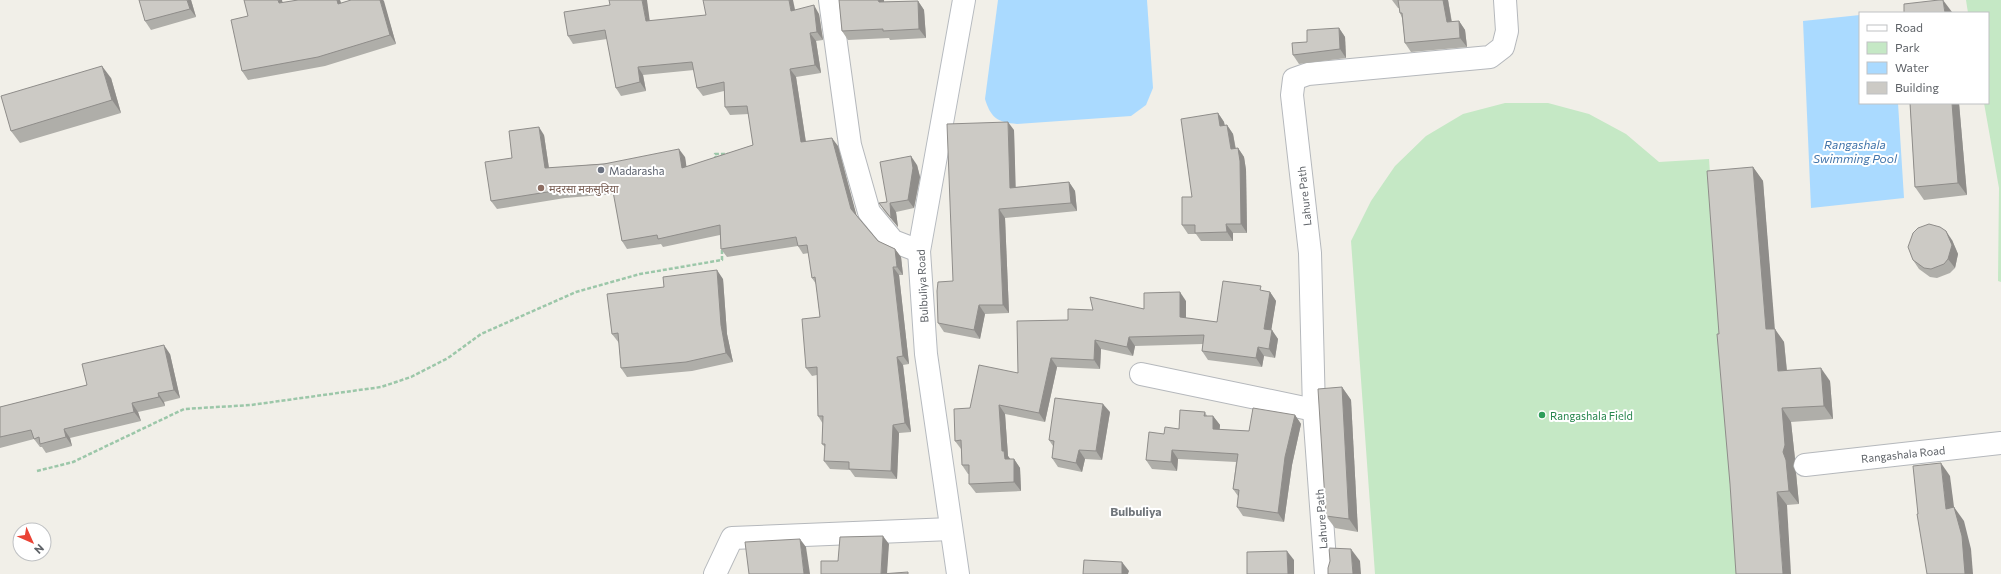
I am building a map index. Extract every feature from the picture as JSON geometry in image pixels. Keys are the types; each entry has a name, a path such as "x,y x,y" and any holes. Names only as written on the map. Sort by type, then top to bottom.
{"street":[{"path":"830,0 850,145 869,212 893,241 919,250"},
{"name":"Bulbuliya Road","path":"958,574 926,354 919,250 964,0"},
{"name":"Lahure Path","path":"1326,574 1314,410 1310,253 1292,96 1294,79 1308,74 1490,57 1503,47 1507,31 1505,0"},
{"path":"1141,374 1314,410"},
{"name":"Rangashala Road","path":"1805,465 2001,443"},
{"path":"715,574 732,538 952,529"}],"path":[{"path":"716,161 715,154 730,154"},
{"path":"37,471 73,462 184,409 251,405 381,387 411,377 448,358 481,334 576,292 640,274 722,260 722,246"}],"green space":[{"path":"1966,0 2001,0 2001,282 1998,281 1999,188 1984,104 1989,104 1989,12 1968,12"},
{"path":"1505,103 1548,103 1589,114 1626,134 1659,162 1709,159 1737,574 1375,574 1351,241 1371,201 1395,166 1426,136 1463,114"}],"water":[{"path":"998,0 1147,0 1153,88 1146,105 1131,116 1017,124 1004,122 996,118 992,115 985,99"},
{"name":"Rangashala Swimming Pool","path":"1859,15 1859,104 1898,104 1904,198 1811,208 1803,21"}],"building":[{"path":"139,0 187,0 190,9 145,21"},
{"path":"244,0 278,0 279,3 298,0 337,0 338,4 351,0 380,0 390,35 318,57 242,71 231,20 248,16"},
{"path":"609,0 642,0 646,21 706,15 703,0 789,0 791,11 814,5 817,32 810,33 815,65 790,69 801,142 832,138 851,209 878,241 895,249 897,267 893,267 903,356 897,357 905,423 893,425 891,471 849,469 849,462 824,461 825,444 822,444 823,416 818,416 817,367 806,368 802,319 820,317 815,277 812,278 807,245 798,246 796,237 721,249 720,225 658,239 657,235 622,241 612,186 560,190 491,201 485,162 512,158 509,131 539,127 545,168 604,164 679,149 682,168 753,145 747,106 725,107 724,82 697,88 692,62 638,67 640,82 616,88 605,30 568,36 564,12 610,5"},
{"path":"839,0 878,0 879,2 918,1 919,29 842,31"},
{"path":"1398,0 1443,0 1447,22 1459,21 1460,38 1405,43 1402,13 1400,13"},
{"path":"1943,0 1945,12 1904,12 1904,4"},
{"path":"1339,28 1340,49 1293,55 1292,43 1307,42 1307,30"},
{"path":"102,66 112,100 11,131 1,96"},
{"path":"1910,104 1952,104 1958,183 1915,187"},
{"path":"1218,113 1220,126 1227,125 1231,149 1238,148 1240,161 1241,224 1226,224 1227,232 1195,233 1195,225 1182,225 1182,197 1192,197 1181,119"},
{"path":"1008,122 1010,188 1069,182 1071,203 999,209 1003,305 979,305 974,330 938,323 938,282 953,281 947,124"},
{"path":"911,156 913,168 908,200 890,203 891,218 879,203 887,202 880,162"},
{"path":"1753,167 1766,329 1775,329 1778,371 1821,368 1824,406 1782,408 1785,445 1783,452 1786,460 1789,491 1777,492 1783,574 1736,574 1717,334 1719,334 1707,171"},
{"path":"1929,224 1940,227 1946,231 1952,245 1948,259 1944,264 1931,269 1924,268 1913,260 1908,247 1913,233 1918,228"},
{"path":"717,270 721,325 726,353 686,362 621,368 618,333 612,334 607,294 664,287 663,277"},
{"path":"1223,281 1261,286 1260,290 1270,292 1264,329 1272,330 1269,349 1258,347 1256,358 1202,351 1204,335 1129,337 1127,347 1095,340 1094,360 1051,358 1039,413 999,405 1002,451 1004,451 1005,459 1014,459 1014,482 969,484 969,465 962,465 961,440 955,441 954,409 970,408 979,365 1018,373 1017,321 1068,320 1068,309 1093,310 1090,297 1144,309 1144,293 1180,292 1180,317 1217,322"},
{"path":"164,345 174,390 158,393 159,397 132,403 134,412 64,429 66,437 40,444 39,437 34,439 31,430 0,437 0,407 87,385 82,364"},
{"path":"1342,387 1349,519 1326,516 1318,389"},
{"path":"1055,398 1103,404 1096,451 1079,450 1076,463 1052,458 1054,441 1049,440"},
{"path":"1253,408 1295,415 1285,457 1278,513 1237,507 1239,490 1233,489 1238,454 1172,450 1171,462 1146,460 1149,432 1164,434 1165,427 1179,429 1180,410 1205,412 1204,416 1213,416 1213,429 1249,431"},
{"path":"1941,463 1946,509 1954,507 1962,536 1965,574 1927,574 1917,514 1913,466"},
{"path":"883,536 881,574 821,574 821,561 838,561 840,537"},
{"path":"800,539 804,574 749,574 745,542"},
{"path":"1329,548 1351,549 1353,574 1328,574 1330,561"},
{"path":"1287,551 1288,574 1247,574 1247,552"},
{"path":"1084,560 1122,562 1122,574 1083,574"},
{"path":"908,572 908,574 881,574"}],"place":[{"name":"Madarasha","path":"601,170"},
{"name":"मदरसा मकसुदिया","path":"541,188"},
{"name":"Rangashala Field","path":"1542,415"}],"district":[{"name":"Bulbuliya","path":"1136,511"}]}
